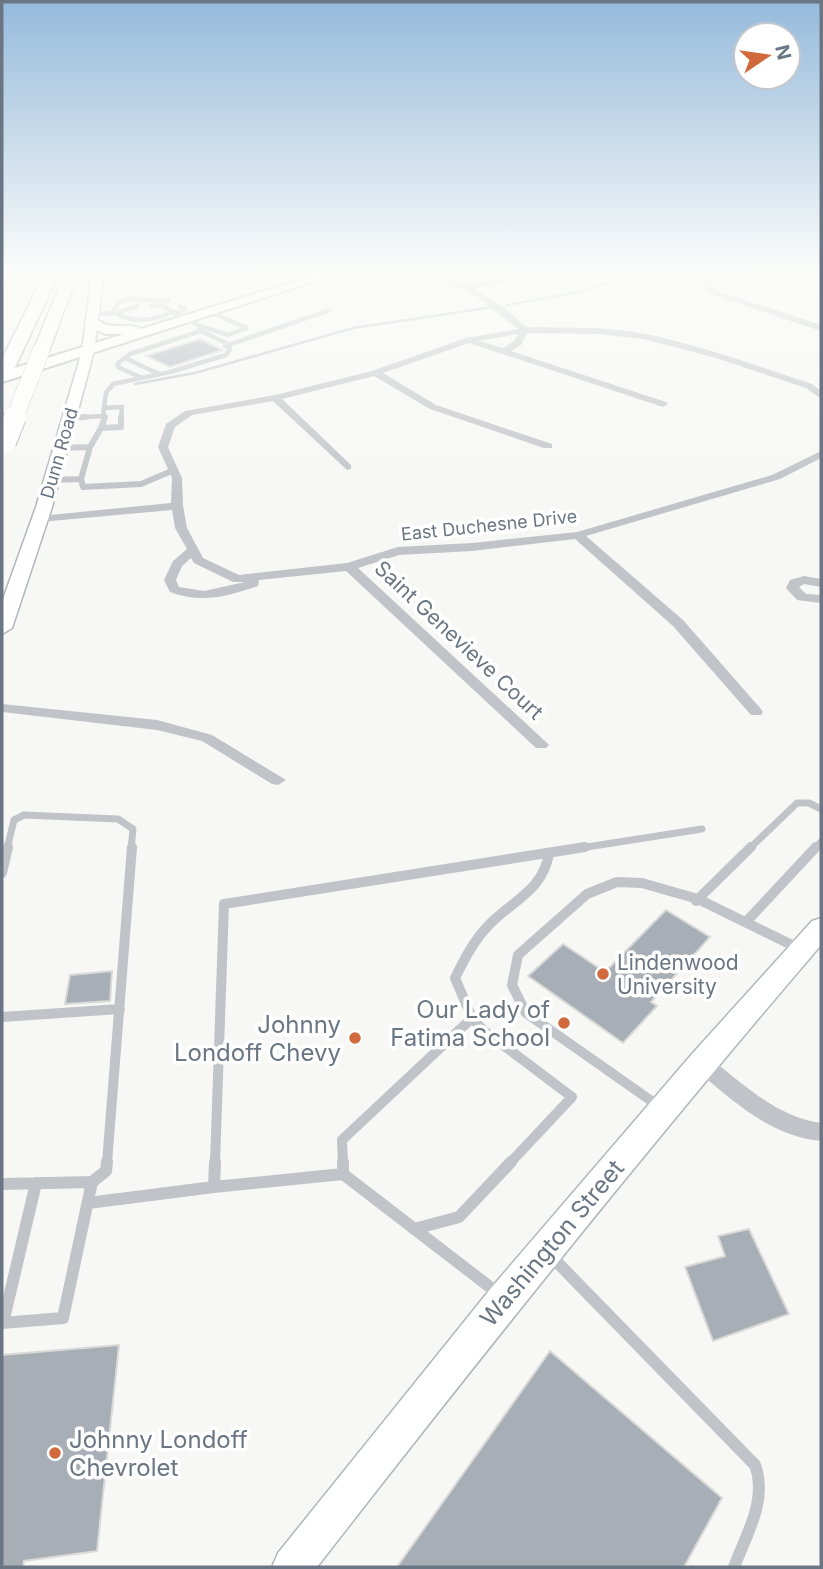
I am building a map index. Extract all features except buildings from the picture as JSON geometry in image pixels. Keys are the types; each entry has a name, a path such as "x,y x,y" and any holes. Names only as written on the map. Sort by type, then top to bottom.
{"highway":[{"path":"4,371 16,346"},
{"path":"3,449 43,346"}],"main road":[{"path":"4,371 100,346"}],"street":[{"name":"Dunn Road","path":"2,628 42,513 89,346"},
{"path":"276,577 237,579 198,560 181,528 177,478 163,447 170,426 189,414 275,398 374,373 450,346"},
{"path":"486,346 663,404"},
{"path":"503,352 512,346"},
{"path":"683,346 809,386 821,396"},
{"path":"374,373 433,407 548,446"},
{"path":"275,398 347,467"},
{"name":"East Duchesne Drive","path":"276,577 349,566 398,551 472,547 578,535 776,477 821,454"},
{"path":"42,513 177,501"},
{"path":"578,535 678,623 756,712"},
{"path":"193,550 177,564 170,580 174,589 187,595 207,597 276,577"},
{"name":"Saint Genevieve Court","path":"349,566 541,745"},
{"path":"821,583 804,580 794,583 792,588 802,597 821,599"},
{"path":"2,708 157,725 207,738 278,780"},
{"name":"Washington Street","path":"297,1565 504,1298 702,1063 811,939"},
{"path":"702,1063 757,1107 794,1127 821,1132"}],"lane":[{"path":"142,378 118,367 118,363 143,346"},
{"path":"174,470 141,484 83,487 81,479 89,447 105,416 107,389 113,384 184,368 218,354 226,346"},
{"path":"125,358 159,374"},
{"path":"101,428 121,427 122,407 104,408"},
{"path":"69,418 105,416"},
{"path":"60,448 89,447"},
{"path":"52,480 81,479"},
{"path":"696,901 797,803 809,803 821,809"},
{"path":"2,873 13,820 24,815 118,819 133,829 106,1171 92,1182 2,1185"},
{"path":"214,1187 224,904 702,829"},
{"path":"746,922 821,842"},
{"path":"414,1228 426,1221 448,1222 459,1217 572,1097 510,1051 472,1018 455,978 467,953 491,923 542,883 549,854"},
{"path":"663,1109 526,1013 516,1000 510,982 511,969 519,955 594,889 608,883 638,882 696,901 746,922 811,939"},
{"path":"2,1017 120,1009"},
{"path":"343,1174 341,1140 472,1018"},
{"path":"88,1203 343,1174 504,1298"},
{"path":"36,1183 2,1323 63,1318 92,1182"},
{"path":"545,1251 755,1465 761,1475 761,1492 734,1567"}],"waterway":[{"path":"135,384 195,373 289,346"}],"place":[{"name":"Lindenwood University","path":"603,974"},
{"name":"Our Lady of Fatima School","path":"564,1023"},
{"name":"Johnny Londoff Chevy","path":"355,1038"},
{"name":"Johnny Londoff Chevrolet","path":"55,1453"}]}
